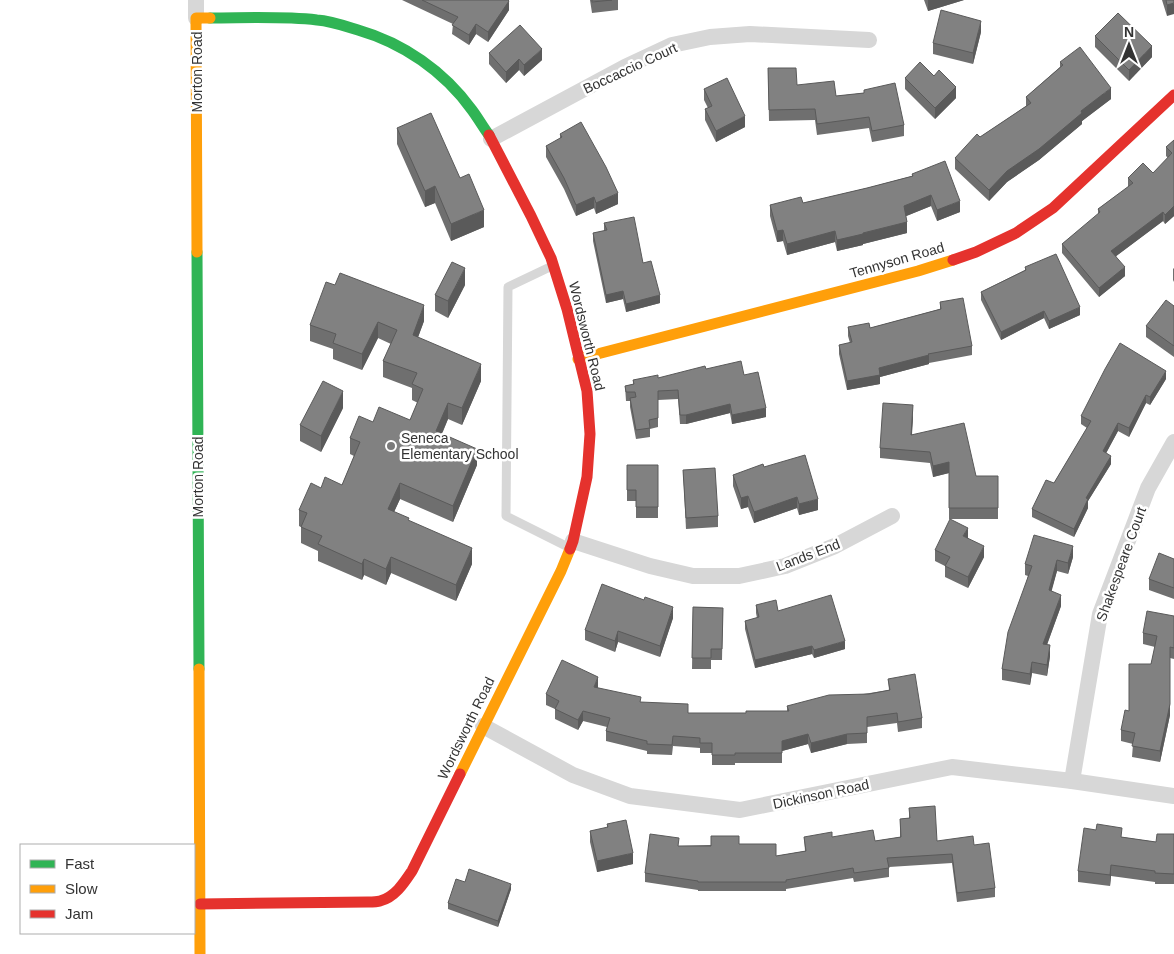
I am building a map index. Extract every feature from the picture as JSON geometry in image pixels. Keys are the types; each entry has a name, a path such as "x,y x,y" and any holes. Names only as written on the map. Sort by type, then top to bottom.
{"street":[{"name":"Morton Road","path":"196,0 200,954"},
{"name":"Wordsworth Road","path":"196,18 275,18 318,20 339,24 372,34 403,48 429,65 452,86 472,109 491,139 531,216 553,265 567,309 587,391 590,434 587,477 572,544 561,571 412,871 403,885 390,896 380,901 200,904"},
{"name":"Boccaccio Court","path":"491,139 625,67 672,45 710,37 750,34 870,40"},
{"name":"Tennyson Road","path":"578,359 918,271 976,252 1016,233 1053,208 1174,95"},
{"name":"Shakespeare Court","path":"1072,781 1100,614 1148,488 1174,442"},
{"name":"Lands End","path":"572,544 693,576 739,576 785,566 835,546 892,516"},
{"name":"Dickinson Road","path":"483,726 573,775 630,796 740,810 952,767 1072,781 1174,796"}],"lane":[{"path":"553,265 508,287 506,516 572,544"}],"building":[{"path":"422,0 509,1 488,32 476,24 469,35 452,25 458,17"},
{"path":"592,0 612,0 592,2"},
{"path":"1166,0 1174,0 1174,3 1167,5"},
{"path":"941,10 981,21 973,53 933,43"},
{"path":"1118,13 1152,46 1129,70 1095,36"},
{"path":"520,25 542,49 524,65 519,59 506,72 489,53"},
{"path":"1080,47 1111,88 1081,111 1082,113 1039,149 1007,171 989,190 955,158 977,134 980,137 1031,103 1026,97 1063,65 1060,62"},
{"path":"920,62 934,76 939,70 956,87 935,108 905,78"},
{"path":"768,68 796,68 797,85 834,81 836,96 864,93 864,90 895,83 904,125 872,131 869,117 817,124 815,109 769,110"},
{"path":"727,78 745,116 716,131 705,109 712,106 704,89"},
{"path":"431,113 460,178 469,174 484,210 451,224 435,186 425,191 397,128"},
{"path":"581,122 618,193 596,203 594,197 576,205 564,178 546,146 562,137 560,134"},
{"path":"1174,140 1174,206 1165,215 1163,212 1111,251 1125,267 1099,288 1062,244 1100,212 1098,209 1133,183 1128,178 1143,163 1153,173 1172,153 1166,147"},
{"path":"945,161 960,201 937,210 931,195 904,206 907,222 837,240 835,231 787,244 783,230 777,231 770,205 801,197 803,203 867,188 913,176 912,174"},
{"path":"634,217 643,263 651,261 660,295 626,304 623,291 606,295 593,233 607,230 604,223"},
{"path":"1056,254 1080,307 1049,321 1044,311 1001,332 981,292 1026,270 1025,267"},
{"path":"452,262 465,268 448,301 435,295"},
{"path":"340,273 424,305 413,335 481,364 462,408 448,403 436,431 477,449 453,506 400,483 388,509 409,518 408,520 472,548 456,585 391,557 386,569 364,559 362,564 318,544 322,536 301,527 307,513 299,510 311,483 321,488 325,477 342,485 360,442 350,438 359,416 373,422 379,407 410,420 423,389 412,384 417,373 383,361 397,330 378,322 362,354 333,343 336,334 310,325 326,282 335,285"},
{"path":"963,298 972,346 928,354 879,368 880,375 847,381 839,345 852,342 848,327 869,323 870,328 941,309 940,302"},
{"path":"1166,300 1174,306 1174,346 1146,326"},
{"path":"1120,343 1166,371 1150,397 1146,395 1129,428 1118,423 1103,451 1111,456 1086,498 1088,499 1074,529 1032,509 1046,480 1054,483 1091,421 1081,416"},
{"path":"741,361 744,375 758,372 766,408 732,415 730,404 680,415 678,390 658,391 658,418 649,420 650,428 636,430 630,398 636,397 635,392 626,392 625,386 634,384 633,380 658,375 658,378 705,366 706,369"},
{"path":"323,381 343,391 321,436 300,425"},
{"path":"883,403 913,405 911,435 964,423 976,476 998,476 998,508 949,508 949,462 933,466 930,452 880,448"},
{"path":"805,455 818,499 799,504 797,497 754,512 748,496 741,498 733,475 763,464 764,467"},
{"path":"627,465 658,465 658,507 636,507 636,490 627,490"},
{"path":"715,468 718,516 686,518 683,470"},
{"path":"950,519 968,528 963,536 984,546 968,577 945,566 950,557 935,550"},
{"path":"1034,535 1073,546 1068,563 1057,560 1049,590 1061,595 1043,644 1050,645 1047,665 1032,662 1030,674 1002,669 1008,632 1032,566 1025,564"},
{"path":"1159,553 1174,559 1174,588 1149,579"},
{"path":"602,584 644,600 645,597 673,607 660,646 618,631 615,641 585,630"},
{"path":"831,595 845,641 814,650 812,646 755,660 745,621 759,617 756,605 776,600 778,611"},
{"path":"693,607 723,608 722,649 711,649 711,658 692,658"},
{"path":"1147,611 1174,616 1174,648 1170,647 1170,704 1160,751 1132,746 1135,733 1121,730 1125,710 1129,711 1129,664 1151,664 1157,636 1143,633"},
{"path":"562,660 598,677 594,687 641,697 640,702 688,704 688,713 789,711 787,706 829,695 869,694 890,690 888,679 915,674 922,718 898,722 897,713 867,717 867,733 847,734 811,743 808,734 782,741 782,753 712,755 712,743 700,743 700,738 673,736 672,745 647,744 647,741 606,731 610,718 583,711 578,720 555,709 559,701 546,694"},
{"path":"935,806 937,841 973,836 974,845 989,843 995,888 957,893 952,854 887,858 889,868 854,873 853,868 786,880 786,882 698,882 645,873 650,834 679,838 678,846 711,846 711,836 739,836 739,844 776,844 776,856 806,851 804,837 832,832 832,837 873,830 875,841 901,837 900,819 910,818 909,808"},
{"path":"626,820 633,853 597,861 590,831 608,827 607,824"},
{"path":"1097,824 1122,828 1121,837 1156,842 1157,834 1174,834 1174,874 1155,873 1155,871 1111,865 1110,875 1078,871 1084,828 1096,830"},
{"path":"469,869 511,884 498,921 448,903 456,879 465,882"}],"traffic: fast":[{"path":"210,18 277,18 322,21 343,25 391,42 421,60 449,83 461,96 489,135"},
{"path":"197,252 199,669"}],"traffic: slow":[{"path":"197,252 196,18 210,18"},
{"path":"578,359 918,271 953,260"},
{"path":"460,774 561,571 570,549"},
{"path":"199,669 200,954"}],"traffic: jam":[{"path":"953,260 976,252 1016,233 1053,208 1174,95"},
{"path":"489,135 551,258 567,309 587,391 590,434 587,477 570,549"},
{"path":"200,904 373,902 385,899 399,889 412,871 460,774"}],"place":[{"name":"Seneca Elementary School","path":"391,446"}]}
